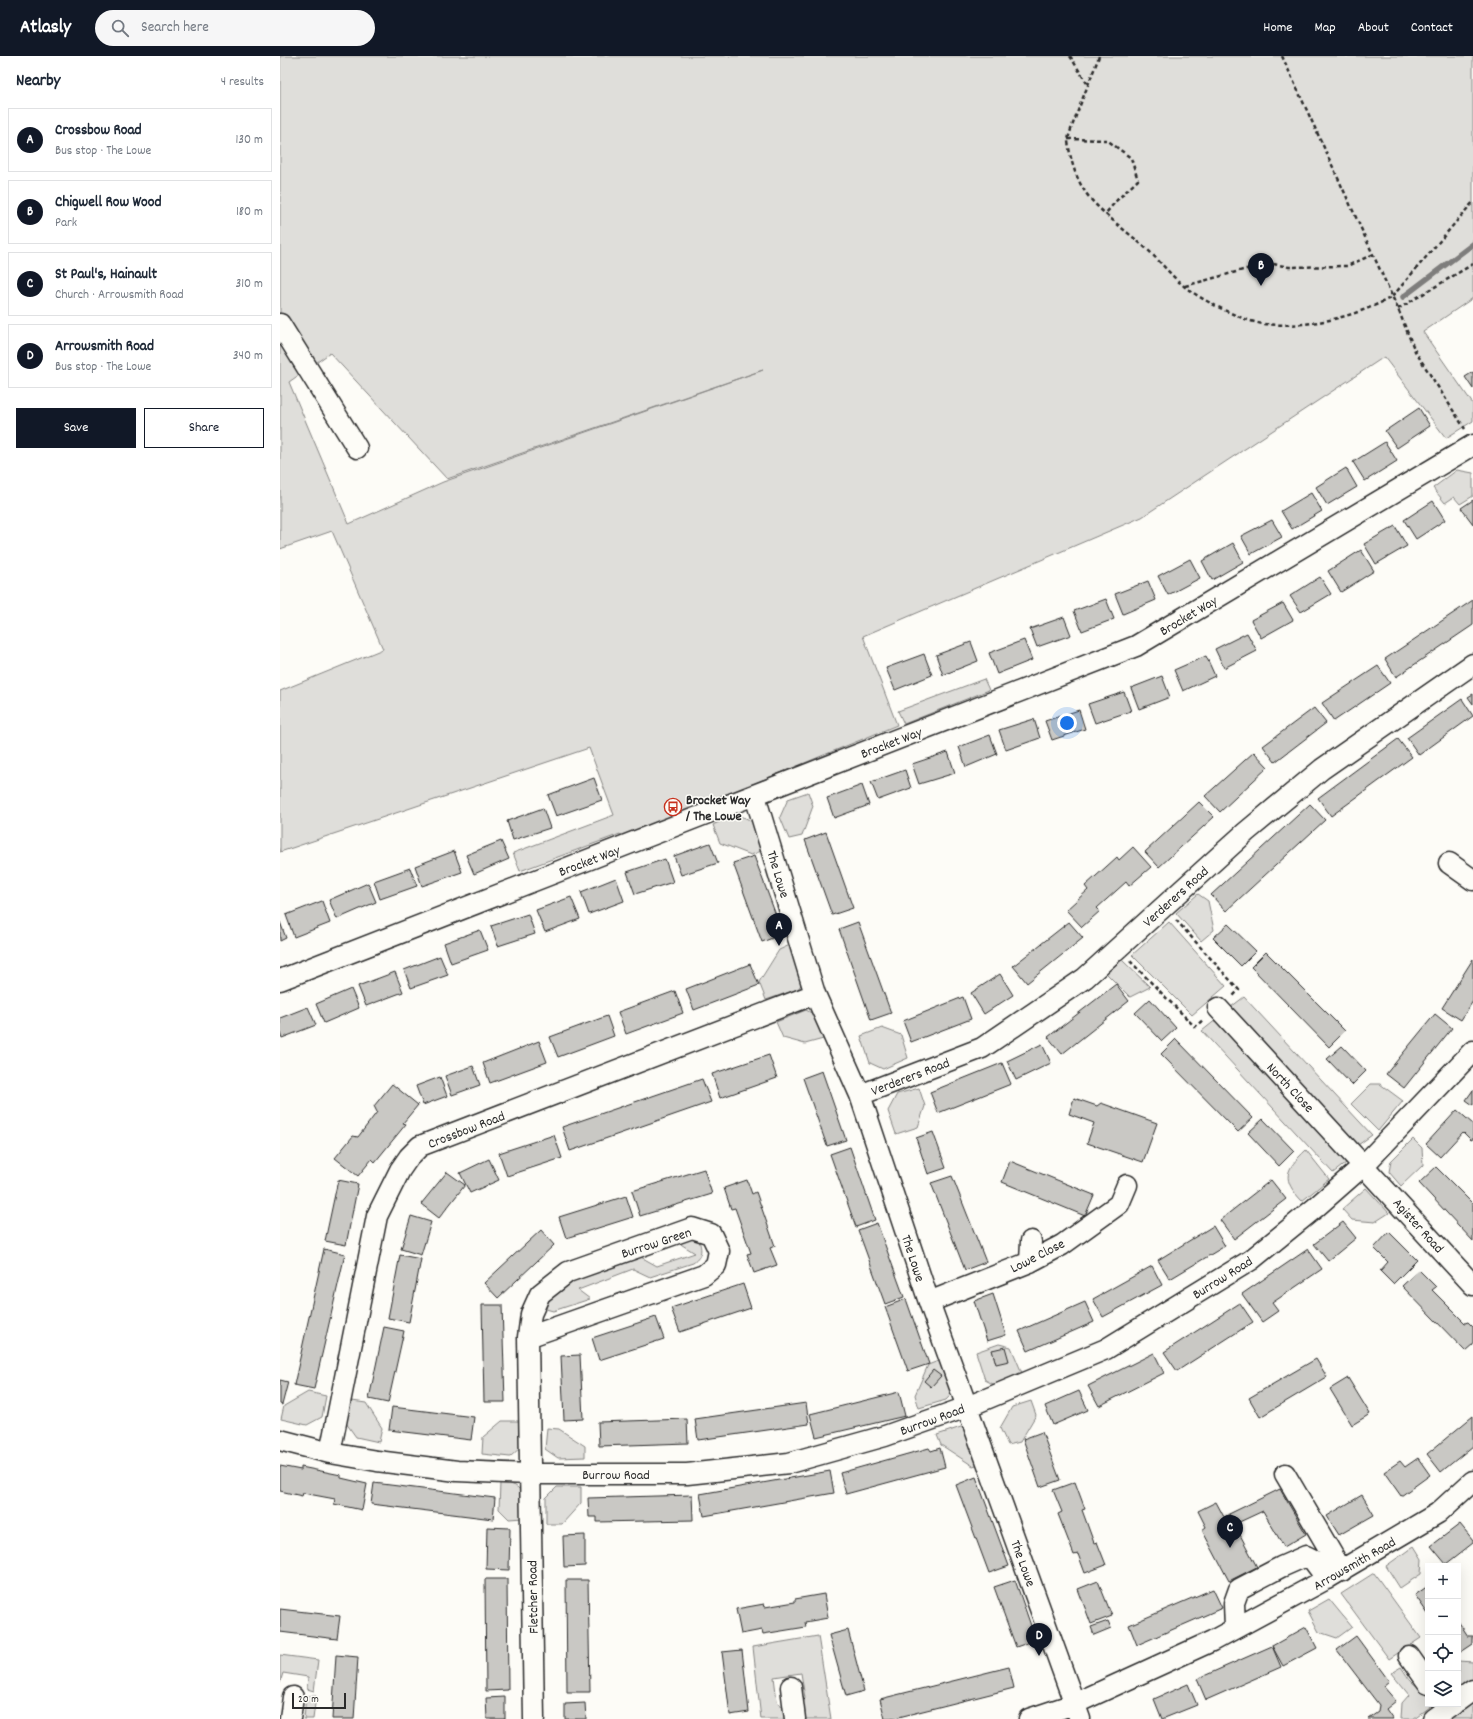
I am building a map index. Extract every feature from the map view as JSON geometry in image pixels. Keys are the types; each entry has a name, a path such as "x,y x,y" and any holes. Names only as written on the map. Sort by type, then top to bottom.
{"street":[{"path":"280,324 356,448"},
{"name":"Brocket Way","path":"280,980 755,796 1136,646 1471,440"},
{"name":"Verderers Road","path":"860,1095 982,1048 1085,978 1246,832 1322,769 1473,664"},
{"name":"The Lowe","path":"755,796 815,994 860,1095 929,1302 1077,1711"},
{"path":"1449,863 1473,880"},
{"name":"Crossbow Road","path":"330,1453 377,1216 400,1170 408,1158 420,1146 815,994"},
{"name":"North Close","path":"1218,1008 1364,1165"},
{"name":"Burrow Road","path":"280,1440 330,1453 457,1471 530,1474 687,1474 789,1463 885,1436 968,1407 1112,1345 1251,1260 1315,1208 1364,1165 1473,1051"},
{"name":"Agister Road","path":"1364,1165 1473,1285"},
{"name":"Lowe Close","path":"929,1302 1030,1262 1062,1244 1119,1204 1127,1185"},
{"name":"Burrow Green","path":"528,1337 704,1275 716,1265 720,1251 711,1234 692,1228 568,1272 540,1294 531,1314 528,1337 530,1474"},
{"path":"1030,1262 1031,1241"},
{"name":"Fletcher Road","path":"530,1474 534,1719"},
{"path":"1285,1474 1335,1575"},
{"name":"Arrowsmith Road","path":"1029,1719 1077,1711 1212,1641 1335,1575 1438,1513 1473,1481"},
{"path":"1235,1628 1234,1603 1239,1589 1280,1567 1306,1556 1335,1575"},
{"path":"1409,1656 1425,1679"},
{"path":"791,1687 795,1719"},
{"path":"1461,1698 1473,1690"},
{"path":"290,1719 293,1697"}],"path":[{"path":"1070,56 1089,86"},
{"path":"1099,56 1068,140 1076,174 1084,191 1106,213 1149,251 1184,286 1223,310 1262,324 1301,324 1351,315 1392,297 1473,202"},
{"path":"1282,56 1374,254 1415,351 1471,440"},
{"path":"1068,140 1107,140 1131,158 1138,180 1106,213"},
{"path":"1184,286 1254,267 1273,264 1289,267 1347,266 1374,254"},
{"path":"1398,309 1473,264"},
{"path":"1118,948 1195,1027 1239,990 1164,906"}],"shaded area":[{"path":"280,56 1473,56 1473,298 1423,332 1473,404 1473,421 1446,438 1384,357 1142,517 863,636 897,725 622,838 620,834 520,871 513,853 614,815 589,748 280,852 280,691 383,649 332,531 280,549","holes":["330,353 447,479 763,370 443,482 349,524 289,382"]},
{"path":"1457,470 1473,473 1473,496 1460,504 1454,497 1445,503 1433,488"},
{"path":"984,679 989,690 904,724 898,711"},
{"path":"808,792 813,806 802,836 789,839 780,817 788,799"},
{"path":"731,816 739,816 751,821 757,830 764,850 751,855 720,843 713,825"},
{"path":"1198,894 1208,901 1214,930 1201,941 1176,913"},
{"path":"1169,922 1226,986 1192,1015 1132,955"},
{"path":"792,944 805,979 798,989 766,1000 759,982 779,950"},
{"path":"1122,960 1150,987 1130,997 1106,973"},
{"path":"1244,997 1372,1135 1358,1145 1227,1010"},
{"path":"806,1010 819,1017 827,1038 805,1044 783,1038 776,1022"},
{"path":"1217,1019 1350,1160 1333,1173 1202,1031"},
{"path":"882,1028 901,1035 908,1058 883,1069 870,1063 861,1036"},
{"path":"1371,1084 1380,1084 1403,1101 1378,1131 1351,1104"},
{"path":"919,1088 925,1106 918,1127 896,1134 888,1111 897,1094"},
{"path":"1413,1139 1422,1148 1423,1165 1401,1186 1389,1172 1391,1161"},
{"path":"1306,1150 1329,1179 1302,1201 1291,1187 1288,1180 1288,1175 1294,1163"},
{"path":"1366,1188 1389,1213 1375,1222 1352,1220 1342,1209"},
{"path":"692,1237 698,1238 701,1248 699,1258 693,1263 650,1277 633,1269 578,1290 590,1299 553,1311 546,1309 550,1298 559,1289 571,1281 600,1269 639,1256 657,1266 695,1253 679,1243"},
{"path":"999,1344 1011,1347 1022,1373 995,1385 985,1380 976,1352"},
{"path":"946,1358 956,1389 946,1400 919,1408 915,1395 928,1365"},
{"path":"308,1392 326,1396 322,1417 307,1425 281,1419 284,1406"},
{"path":"352,1401 366,1403 382,1428 379,1442 356,1437 346,1423"},
{"path":"1031,1401 1036,1415 1020,1442 1008,1445 1000,1428 1012,1407"},
{"path":"502,1421 522,1421 522,1446 510,1457 482,1454 483,1437"},
{"path":"961,1427 974,1433 983,1463 973,1466 941,1445 937,1435"},
{"path":"547,1428 559,1429 585,1446 585,1457 558,1458 545,1449"},
{"path":"500,1483 515,1486 522,1493 523,1518 509,1519 499,1509"},
{"path":"557,1487 581,1487 581,1503 562,1524 546,1524 546,1498"},
{"path":"1414,1546 1422,1559 1421,1574 1400,1588 1386,1566"},
{"path":"1374,1573 1421,1638 1389,1659 1341,1594"},
{"path":"1329,1599 1352,1627 1337,1638 1319,1632 1308,1611"},
{"path":"818,1636 831,1719 804,1719 802,1706 805,1698 801,1673 774,1677 777,1701 788,1713 789,1719 761,1719 753,1647"},
{"path":"280,1655 318,1660 314,1691 307,1689 308,1677 283,1673 280,1683"},
{"path":"1461,1661 1473,1662 1473,1679 1461,1688"},
{"path":"1401,1667 1411,1681 1425,1690 1425,1707 1429,1707 1413,1719 1401,1719 1402,1703 1409,1695 1391,1673"},
{"path":"306,1696 316,1696 313,1719 304,1719"},
{"path":"1473,1703 1473,1719 1451,1719"}],"building":[{"path":"1473,372 1473,389 1465,377"},
{"path":"1419,408 1430,426 1397,448 1385,431"},
{"path":"1385,442 1397,461 1365,481 1353,462"},
{"path":"1346,468 1357,487 1327,505 1316,487"},
{"path":"1311,493 1322,511 1292,529 1281,511"},
{"path":"1473,500 1473,524 1461,508"},
{"path":"1433,501 1445,520 1416,539 1404,520"},
{"path":"1272,520 1282,537 1251,554 1241,536"},
{"path":"1395,526 1407,546 1376,564 1364,544"},
{"path":"1233,543 1243,562 1212,580 1202,561"},
{"path":"1361,550 1374,571 1341,592 1328,571"},
{"path":"1190,559 1200,578 1168,595 1158,576"},
{"path":"1320,577 1331,594 1301,612 1290,596"},
{"path":"1148,581 1156,600 1123,614 1115,594"},
{"path":"1106,599 1114,619 1082,631 1074,611"},
{"path":"1473,600 1473,625 1396,677 1385,659"},
{"path":"1283,603 1293,620 1261,638 1251,620"},
{"path":"1064,617 1071,635 1037,647 1030,629"},
{"path":"1247,633 1257,651 1224,668 1215,649"},
{"path":"1024,640 1032,660 997,674 989,653"},
{"path":"971,642 978,661 943,675 936,655"},
{"path":"924,654 932,675 895,690 886,668"},
{"path":"1206,656 1215,676 1183,691 1174,670"},
{"path":"1378,666 1390,683 1334,721 1322,703"},
{"path":"1162,676 1170,697 1139,709 1131,688"},
{"path":"1124,692 1131,711 1095,723 1088,704"},
{"path":"1473,694 1473,704 1468,697"},
{"path":"1462,699 1473,716 1419,755 1407,738"},
{"path":"1314,708 1326,723 1275,762 1263,746"},
{"path":"1079,710 1085,729 1052,740 1045,721"},
{"path":"1034,719 1040,738 1006,750 999,730"},
{"path":"990,735 997,754 966,767 959,747"},
{"path":"1398,739 1412,757 1331,816 1318,798"},
{"path":"948,752 955,773 919,784 912,764"},
{"path":"1254,752 1268,767 1220,812 1205,796"},
{"path":"905,770 911,788 878,800 871,782"},
{"path":"594,778 602,800 556,816 548,795"},
{"path":"862,785 869,805 834,818 827,798"},
{"path":"1199,802 1214,817 1159,867 1145,852"},
{"path":"1310,804 1325,820 1226,911 1211,895"},
{"path":"543,808 550,828 513,840 507,821"},
{"path":"826,832 853,908 832,915 805,840"},
{"path":"501,841 509,859 474,874 466,855"},
{"path":"710,843 718,863 681,875 674,856"},
{"path":"1133,847 1151,867 1129,886 1126,882 1097,908 1100,911 1082,927 1066,910 1088,890 1085,886 1117,857 1119,860"},
{"path":"454,851 462,872 422,886 415,866"},
{"path":"754,856 783,934 762,942 733,863"},
{"path":"665,859 673,882 635,894 627,872"},
{"path":"410,868 417,886 380,899 374,881"},
{"path":"616,878 624,901 589,914 581,892"},
{"path":"368,883 376,902 337,919 329,900"},
{"path":"571,897 580,919 545,932 536,910"},
{"path":"322,901 330,923 294,937 286,915"},
{"path":"528,914 535,934 498,946 491,926"},
{"path":"280,922 286,938 280,941"},
{"path":"858,922 891,1013 871,1020 839,929"},
{"path":"1069,922 1083,938 1027,983 1013,966"},
{"path":"1228,924 1256,951 1241,966 1213,938"},
{"path":"480,930 488,950 451,963 444,943"},
{"path":"1266,952 1345,1031 1329,1047 1251,967"},
{"path":"440,956 448,975 411,988 404,970"},
{"path":"1473,959 1473,1001 1461,1020 1442,1008"},
{"path":"750,964 759,985 694,1010 686,989"},
{"path":"395,972 403,992 366,1006 358,986"},
{"path":"1000,974 1013,995 984,1014 971,993"},
{"path":"1116,984 1129,1001 1062,1054 1048,1037"},
{"path":"351,989 359,1008 324,1023 316,1004"},
{"path":"675,991 683,1013 626,1034 618,1012"},
{"path":"963,997 971,1019 911,1042 903,1021"},
{"path":"1150,999 1176,1028 1162,1041 1135,1013"},
{"path":"308,1007 316,1025 282,1038 280,1032 280,1018"},
{"path":"1435,1014 1452,1028 1404,1088 1386,1074"},
{"path":"607,1016 614,1036 558,1057 550,1037"},
{"path":"1176,1039 1253,1118 1238,1132 1161,1054"},
{"path":"539,1041 547,1062 490,1083 483,1063"},
{"path":"1042,1044 1051,1063 1016,1080 1007,1061"},
{"path":"1342,1046 1366,1071 1352,1085 1327,1059"},
{"path":"769,1055 777,1078 720,1098 712,1074"},
{"path":"1002,1063 1011,1084 938,1113 930,1092"},
{"path":"473,1066 480,1085 452,1095 445,1076"},
{"path":"822,1071 846,1140 827,1146 803,1078"},
{"path":"440,1077 447,1096 423,1105 416,1086"},
{"path":"702,1079 711,1102 570,1151 562,1127"},
{"path":"392,1084 418,1105 403,1123 406,1124 375,1162 372,1159 358,1176 335,1158 353,1136 358,1137 377,1112 374,1106"},
{"path":"1473,1090 1473,1105 1466,1100"},
{"path":"1074,1098 1097,1106 1101,1103 1157,1123 1143,1162 1087,1143 1094,1123 1069,1114"},
{"path":"1457,1110 1473,1124 1473,1139 1471,1140 1463,1132 1440,1157 1426,1144"},
{"path":"1263,1119 1294,1151 1279,1166 1248,1133"},
{"path":"933,1132 946,1168 928,1174 916,1138"},
{"path":"554,1135 562,1158 507,1176 499,1153"},
{"path":"850,1147 875,1220 856,1227 830,1154"},
{"path":"489,1159 499,1180 470,1193 460,1173"},
{"path":"1010,1161 1094,1195 1085,1216 1002,1182"},
{"path":"1436,1167 1473,1204 1473,1241 1419,1183"},
{"path":"704,1169 712,1194 640,1216 632,1191"},
{"path":"447,1172 465,1185 439,1218 421,1204"},
{"path":"952,1176 986,1262 965,1270 931,1183"},
{"path":"338,1180 358,1184 346,1245 325,1241"},
{"path":"747,1180 752,1194 756,1192 775,1246 770,1248 777,1265 754,1273 747,1254 751,1253 735,1208 731,1209 724,1188"},
{"path":"1271,1180 1286,1199 1234,1239 1220,1220"},
{"path":"626,1196 633,1217 566,1238 559,1217"},
{"path":"411,1216 431,1222 421,1255 401,1249"},
{"path":"1343,1222 1356,1238 1328,1261 1314,1244"},
{"path":"877,1223 904,1297 885,1304 858,1230"},
{"path":"1213,1226 1225,1246 1170,1279 1158,1260"},
{"path":"541,1230 554,1245 498,1298 484,1283"},
{"path":"1389,1232 1417,1260 1393,1284 1380,1271 1388,1262 1374,1248"},
{"path":"324,1249 345,1254 314,1389 294,1385"},
{"path":"1308,1249 1322,1269 1272,1303 1278,1311 1262,1322 1242,1294"},
{"path":"400,1255 421,1259 409,1322 388,1318"},
{"path":"1152,1266 1162,1285 1103,1317 1093,1299"},
{"path":"1419,1270 1436,1287 1432,1290 1465,1323 1468,1322 1473,1327 1473,1344 1465,1351 1402,1286"},
{"path":"743,1284 751,1308 680,1332 671,1308"},
{"path":"993,1294 1006,1335 987,1341 974,1301"},
{"path":"906,1299 929,1364 908,1371 885,1307"},
{"path":"1085,1302 1094,1322 1028,1351 1019,1331"},
{"path":"1240,1303 1253,1322 1177,1371 1164,1352"},
{"path":"482,1305 502,1305 505,1402 484,1402"},
{"path":"656,1317 664,1339 599,1360 592,1338"},
{"path":"384,1327 404,1331 388,1403 369,1399"},
{"path":"1005,1347 1009,1361 996,1364 992,1350"},
{"path":"1154,1353 1164,1373 1099,1406 1088,1386"},
{"path":"580,1355 583,1419 564,1420 561,1356"},
{"path":"1316,1359 1327,1377 1260,1417 1249,1398"},
{"path":"933,1370 941,1376 931,1387 924,1381"},
{"path":"1348,1378 1370,1414 1352,1425 1330,1389"},
{"path":"280,1380 288,1382 282,1405 280,1404"},
{"path":"1079,1391 1088,1410 1053,1425 1045,1406"},
{"path":"899,1392 905,1416 816,1437 810,1414"},
{"path":"806,1403 809,1424 698,1440 695,1419"},
{"path":"392,1407 474,1417 471,1440 389,1430"},
{"path":"1473,1416 1473,1446 1441,1472 1427,1454"},
{"path":"687,1419 688,1443 599,1446 598,1422"},
{"path":"1042,1432 1060,1480 1040,1487 1023,1439"},
{"path":"929,1448 931,1451 940,1448 945,1467 846,1494 840,1473"},
{"path":"1418,1458 1430,1475 1401,1496 1384,1472 1400,1461 1405,1467"},
{"path":"280,1466 301,1470 301,1467 341,1475 341,1478 367,1484 362,1510 334,1504 335,1499 303,1493 302,1496 280,1491"},
{"path":"830,1471 834,1493 704,1516 700,1494"},
{"path":"976,1477 1009,1566 989,1573 956,1485"},
{"path":"1075,1482 1085,1509 1082,1510 1094,1543 1097,1542 1106,1565 1085,1573 1078,1554 1074,1555 1058,1514 1062,1512 1053,1490"},
{"path":"374,1483 495,1498 493,1519 371,1504"},
{"path":"1280,1489 1306,1534 1284,1547 1263,1511 1235,1524 1229,1514"},
{"path":"692,1495 693,1520 597,1522 597,1517 589,1517 588,1498"},
{"path":"1362,1495 1374,1515 1339,1535 1327,1516"},
{"path":"1216,1502 1224,1517 1229,1514 1257,1567 1229,1581 1202,1530 1206,1527 1198,1511"},
{"path":"1460,1524 1473,1540 1473,1543 1447,1563 1445,1563 1431,1546"},
{"path":"487,1527 510,1528 509,1570 486,1569"},
{"path":"585,1535 585,1566 564,1567 563,1536"},
{"path":"485,1579 507,1579 508,1690 486,1691"},
{"path":"566,1580 588,1580 590,1692 567,1692"},
{"path":"1015,1580 1036,1640 1016,1647 994,1587"},
{"path":"1098,1581 1112,1616 1091,1624 1078,1589"},
{"path":"1425,1588 1425,1610 1415,1595"},
{"path":"1213,1589 1222,1608 1137,1645 1129,1625"},
{"path":"824,1594 828,1618 805,1622 806,1627 763,1634 762,1630 741,1634 736,1609 764,1604 765,1607 795,1602 795,1599"},
{"path":"280,1609 340,1616 337,1639 280,1632"},
{"path":"1108,1621 1111,1628 1094,1635 1091,1627"},
{"path":"1461,1626 1468,1636 1473,1636 1473,1644 1461,1652"},
{"path":"1306,1627 1317,1648 1283,1666 1272,1646"},
{"path":"848,1630 864,1691 846,1696 829,1635"},
{"path":"1356,1636 1389,1681 1383,1686 1396,1701 1386,1709 1393,1719 1368,1719 1378,1712 1379,1705 1337,1650"},
{"path":"1272,1646 1281,1667 1206,1700 1197,1679"},
{"path":"742,1650 749,1712 730,1715 722,1652"},
{"path":"336,1655 358,1657 354,1719 332,1719"},
{"path":"1009,1667 1014,1688 891,1719 885,1719 880,1699"},
{"path":"1188,1684 1197,1705 1162,1719 1154,1699"},
{"path":"505,1697 505,1719 487,1719 486,1698"},
{"path":"585,1703 586,1719 565,1719 565,1704"}],"waterway":[{"path":"1403,297 1473,244"}],"place":[{"name":"Chigwell Row Wood","path":"1261,286"},
{"name":"Brocket Way / The Lowe","path":"673,807"},
{"name":"Crossbow Road","path":"779,946"},
{"name":"St Paul's, Hainault","path":"1230,1548"},
{"name":"Arrowsmith Road","path":"1039,1656"}]}
